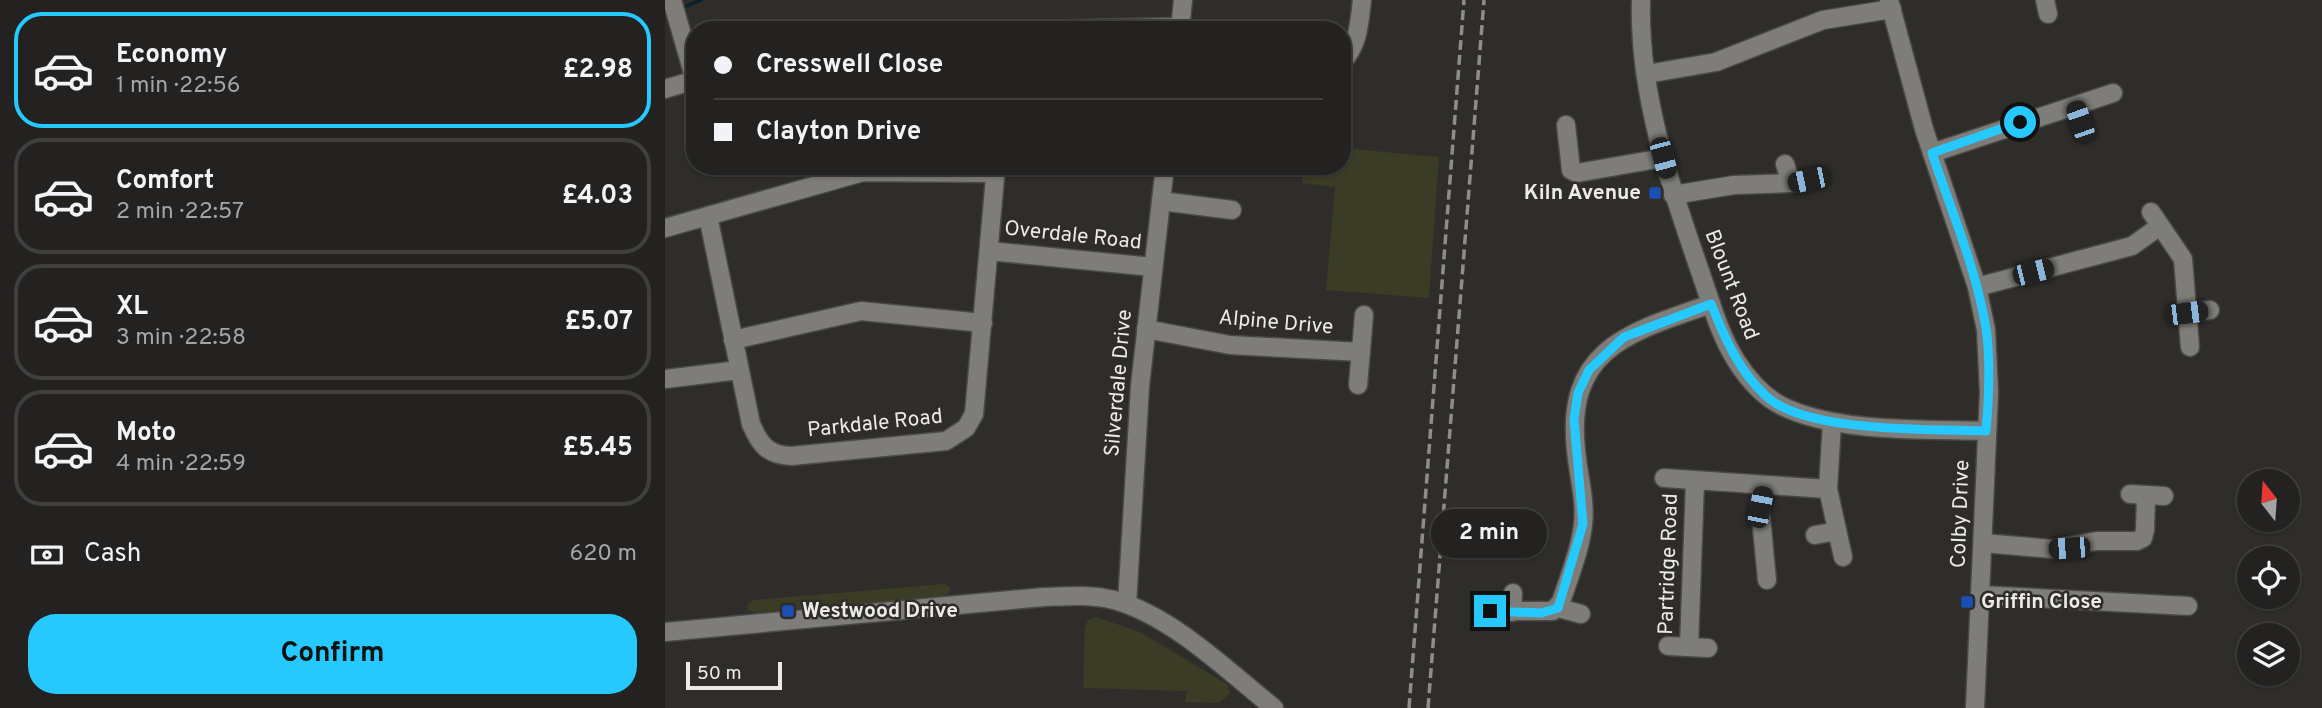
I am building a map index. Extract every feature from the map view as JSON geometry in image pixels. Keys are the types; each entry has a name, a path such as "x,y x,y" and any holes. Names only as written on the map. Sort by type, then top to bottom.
{"street":[{"path":"672,0 686,49"},
{"path":"1181,21 1183,0"},
{"path":"1351,49 1358,39 1362,0"},
{"name":"Blount Road","path":"1641,0 1647,74 1663,158 1711,304 1737,362 1768,397 1807,417 1832,422 1986,431"},
{"path":"1647,74 1716,62 1823,20 1890,4"},
{"name":"Colby Drive","path":"1890,4 1932,153 1977,288 1986,330 1989,374 1975,708"},
{"path":"665,89 686,83"},
{"path":"1932,153 2078,113 2113,93"},
{"path":"1566,125 1569,163 1571,170 1577,173 1663,158"},
{"path":"1673,195 1734,185 1799,182 1785,164"},
{"path":"665,228 852,175"},
{"name":"Parkdale Road","path":"708,216 751,425 758,440 774,455 946,441 966,428 974,414 995,175"},
{"name":"Silverdale Drive","path":"1126,604 1135,438 1164,175"},
{"path":"1161,201 1232,210"},
{"path":"1977,288 2132,246 2155,219 2183,260 2190,347"},
{"name":"Overdale Road","path":"989,251 1153,267"},
{"path":"1558,608 1583,524 1574,419 1578,393 1589,370 1624,337 1711,304"},
{"path":"2187,313 2210,310"},
{"path":"733,340 862,311 983,323"},
{"path":"1358,385 1364,315"},
{"name":"Alpine Drive","path":"1146,329 1230,345 1361,352"},
{"path":"665,379 739,370"},
{"path":"1832,422 1828,489 1843,557"},
{"path":"1664,478 1828,489"},
{"name":"Partridge Road","path":"1689,647 1695,482"},
{"path":"1764,486 1760,507 1767,580"},
{"path":"1983,543 2053,549 2097,541 2137,541 2143,538 2145,530 2147,495"},
{"path":"1815,535 1837,531"},
{"path":"1512,612 1513,593"},
{"path":"665,632 1079,595 1126,604 1151,615 1274,708"},
{"path":"1980,595 2188,606"},
{"path":"1490,611 1541,613 1558,608 1581,614"},
{"name":"Partridge Road","path":"1668,646 1708,648"}],"green space":[{"path":"1351,149 1439,157 1429,298 1326,290 1335,187 1302,183 1303,175 1351,175"},
{"path":"944,584 949,586 951,591 943,596 758,613 747,610 748,604 754,600"},
{"path":"1096,617 1140,632 1227,684 1230,693 1219,703 1185,702 1187,691 1083,688 1085,628 1088,620"}],"waterway":[{"path":"686,6 701,0"}],"railway":[{"path":"1409,708 1464,0"},
{"path":"1428,708 1484,0"}],"place":[{"name":"Kiln Avenue","path":"1655,193"},
{"name":"Griffin Close","path":"1967,602"},
{"name":"Westwood Drive","path":"788,611"}],"route":[{"path":"1490,611 1541,613 1558,608 1583,524 1584,503 1574,419 1578,393 1589,370 1624,337 1639,328 1711,304 1737,362 1768,397 1781,405 1807,417 1832,422 1986,431 1989,374 1986,330 1977,288 1932,153 2020,122"}]}
